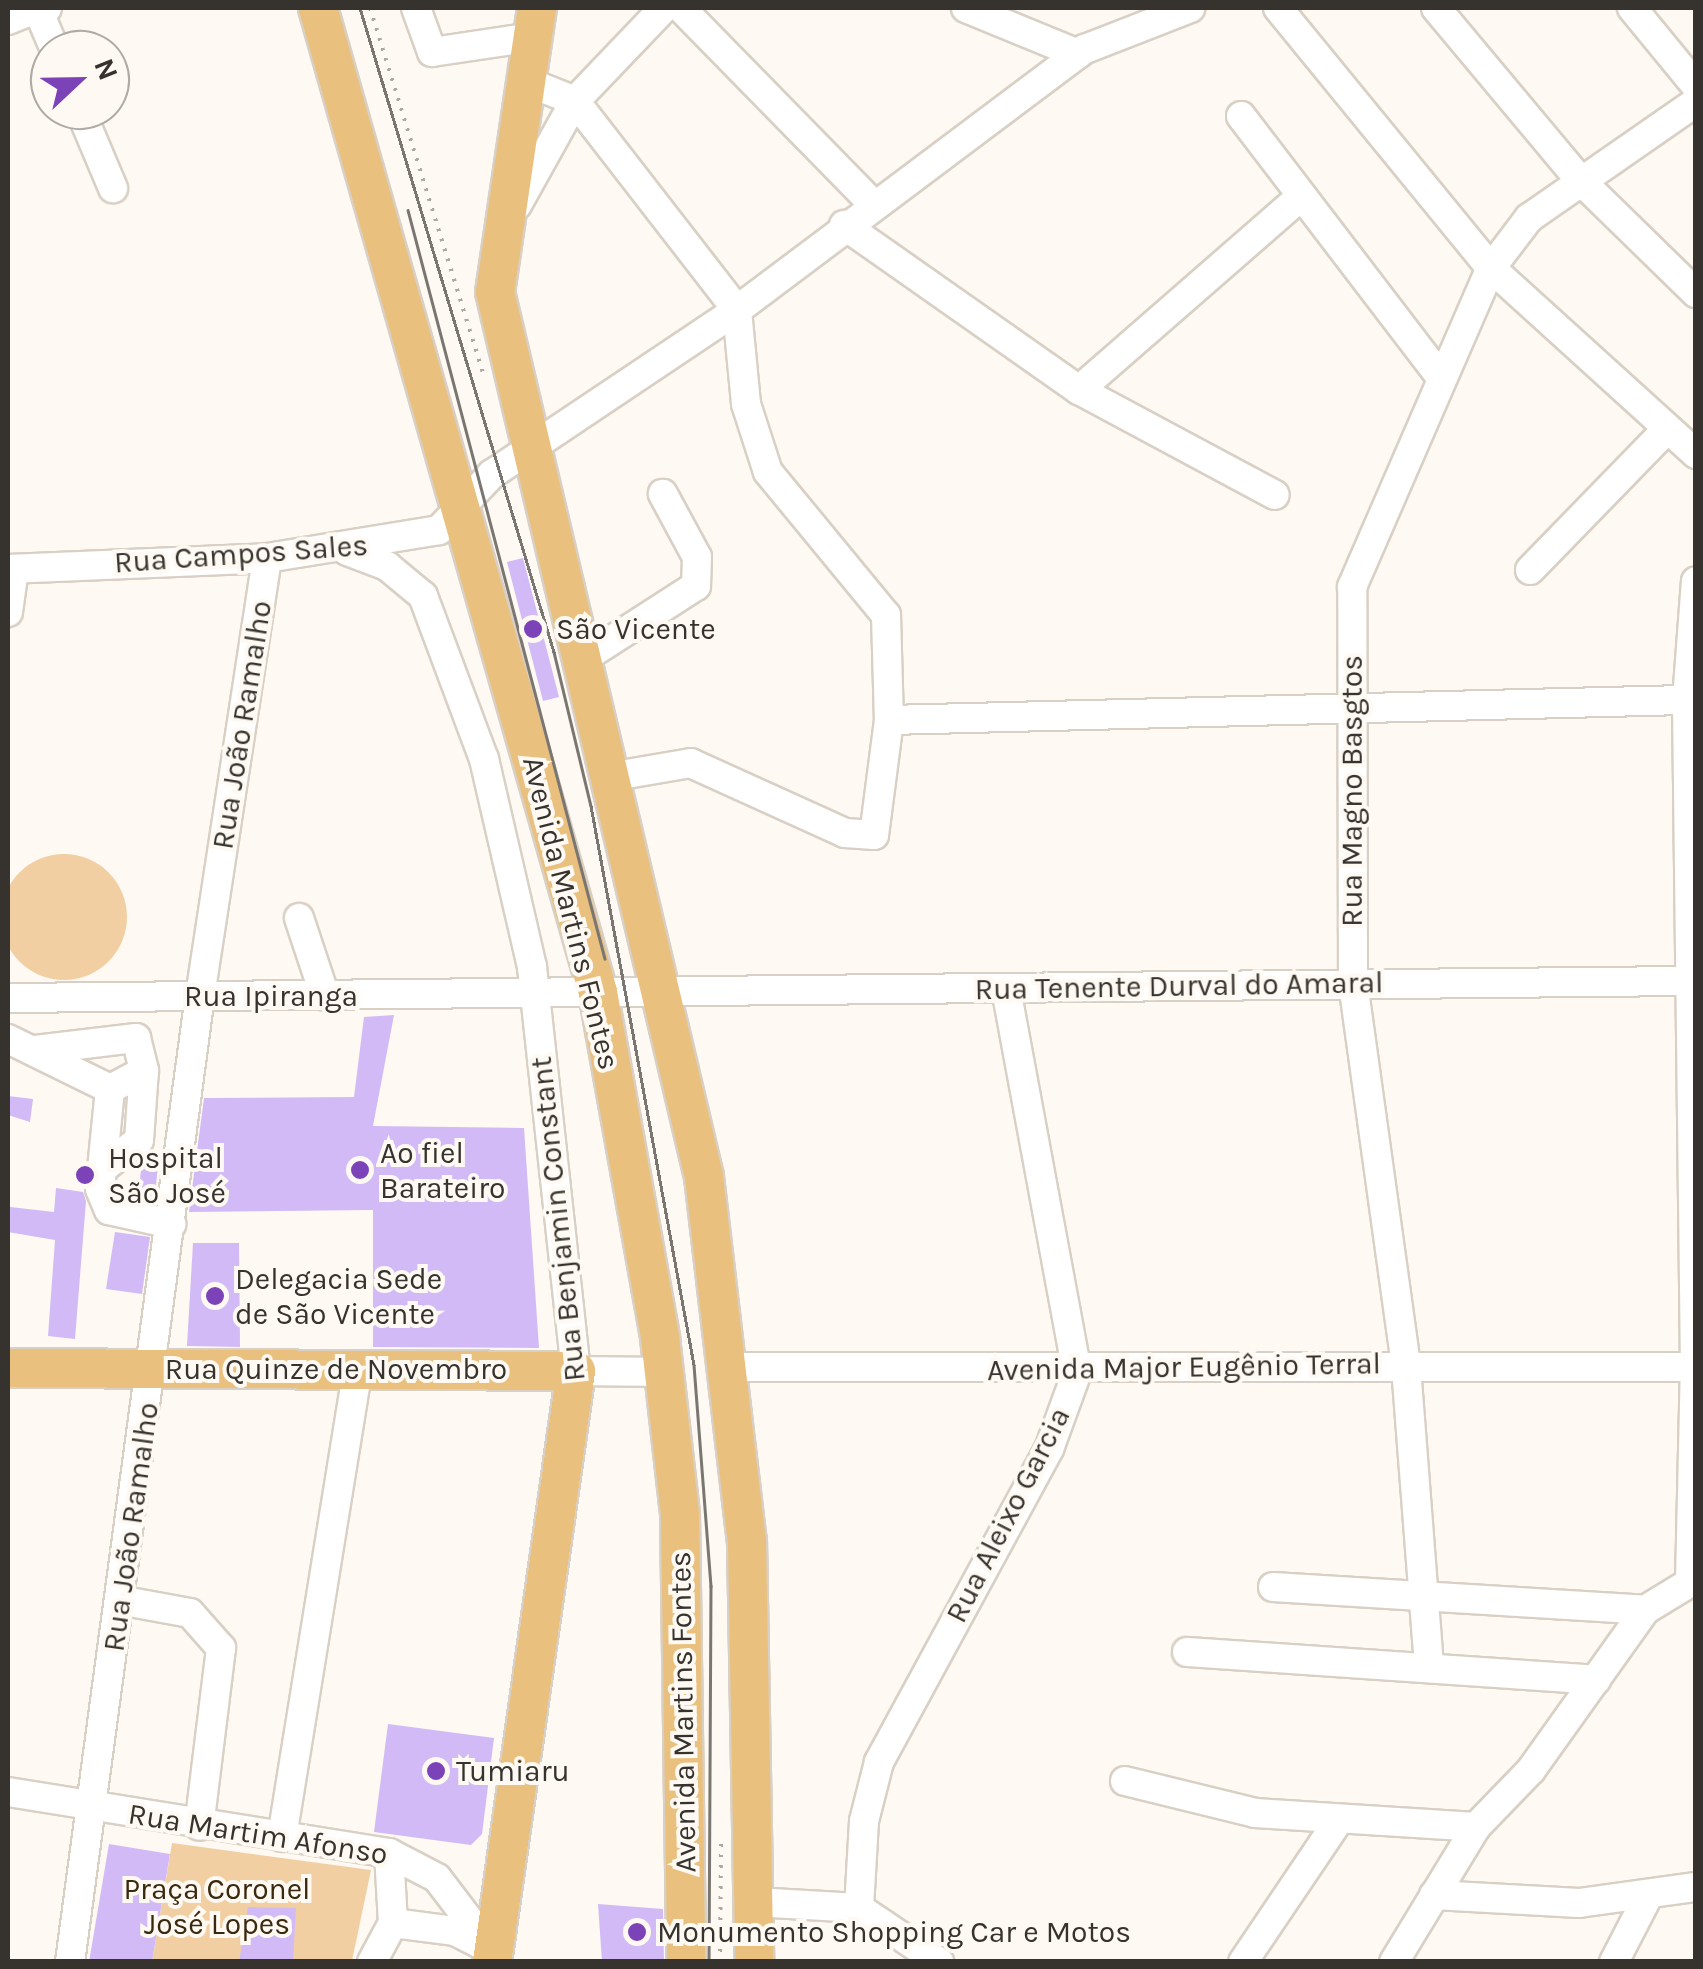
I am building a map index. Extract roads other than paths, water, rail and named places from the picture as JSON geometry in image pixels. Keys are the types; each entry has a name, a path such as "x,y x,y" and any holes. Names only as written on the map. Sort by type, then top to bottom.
{"main road":[{"name":"Avenida Martins Fontes","path":"318,8 598,992 665,1372 682,1558 686,1962"},
{"name":"Avenida Martins Fontes","path":"534,22 497,248 499,318 534,444 704,1177 732,1367 747,1541 754,1962"},
{"name":"Rua Quinze de Novembro","path":"8,1368 576,1371"},
{"name":"Rua Benjamin Constant","path":"492,1955 576,1371"},
{"name":"Avenida Martins Fontes","path":"734,1962 750,1810"}],"street":[{"path":"8,20 41,8"},
{"path":"416,8 432,52 534,22"},
{"path":"497,248 535,163 576,102 664,8"},
{"path":"680,8 872,203"},
{"path":"966,8 1082,52 1190,8"},
{"path":"1082,52 1136,8"},
{"path":"1278,8 1491,268 1696,454"},
{"path":"1436,8 1578,178 1696,292"},
{"path":"1632,8 1696,86"},
{"name":"Rua Campos Sales","path":"10,569 267,558 420,539 534,444 737,310 872,203 1082,52"},
{"path":"524,81 576,102 737,310 746,404 768,472 886,616 889,720 874,835 845,833 691,764 609,777"},
{"name":"Rua Magno Basgtos","path":"1430,1666 1428,1600 1406,1365 1353,982 1352,587 1440,376 1491,268 1529,218 1578,178 1696,102"},
{"path":"1241,116 1298,199 1440,376"},
{"path":"88,130 113,188"},
{"path":"1079,390 1298,199"},
{"path":"844,224 1079,390 1275,494"},
{"path":"1530,570 1667,429"},
{"path":"582,660 696,586 697,557 663,494"},
{"name":"Rua Benjamin Constant","path":"342,548 405,577 437,619 484,759 535,993 576,1371"},
{"name":"Rua João Ramalho","path":"70,1962 154,1368 200,996 267,558"},
{"path":"8,612 10,569"},
{"path":"1394,1962 1476,1827 1531,1770 1645,1610 1693,1580 1695,1367 1687,700 1696,580"},
{"path":"889,720 1351,705 1687,700"},
{"path":"298,918 325,996"},
{"name":"Rua Tenente Durval do Amaral","path":"598,992 1690,981"},
{"name":"Rua Aleixo Garcia","path":"859,1908 864,1821 878,1762 1048,1448 1076,1372 1006,990"},
{"path":"535,993 598,992"},
{"name":"Rua Ipiranga","path":"8,998 535,993"},
{"path":"35,1050 136,1038 144,1071 138,1140 102,1169"},
{"path":"8,1039 110,1089"},
{"path":"110,1089 144,1071"},
{"path":"110,1089 102,1169 109,1210 171,1224"},
{"name":"Avenida Major Eugênio Terral","path":"732,1367 1076,1372 1406,1365 1695,1367"},
{"path":"282,1837 358,1369"},
{"name":"Rua Quinze de Novembro","path":"576,1371 665,1372"},
{"path":"1272,1587 1428,1600 1645,1610"},
{"path":"119,1600 190,1612 220,1648 199,1826"},
{"path":"1187,1652 1596,1680"},
{"path":"1126,1780 1255,1813 1476,1827"},
{"name":"Rua Martim Afonso","path":"8,1792 199,1826 389,1852 437,1878 492,1955"},
{"path":"1242,1962 1338,1821"},
{"path":"372,1962 393,1922 389,1852"},
{"path":"1434,1896 1579,1904 1696,1887"},
{"path":"1614,1962 1648,1896"},
{"path":"754,1902 859,1908 939,1962"},
{"path":"393,1922 455,1931 492,1955"}],"tram line":[{"path":"360,8 554,652 591,806 694,1365 711,1586 709,1962"},
{"path":"408,210 605,959"}],"place":[{"name":"São Vicente","path":"533,629"},
{"name":"Ao fiel Barateiro","path":"360,1170"},
{"name":"Hospital São José","path":"85,1175"},
{"name":"Delegacia Sede de São Vicente","path":"215,1296"},
{"name":"Tumiaru","path":"436,1771"},
{"name":"Monumento Shopping Car e Motos","path":"637,1932"}],"park label":[{"name":"Praça Coronel José Lopes","path":"217,1906"}]}
